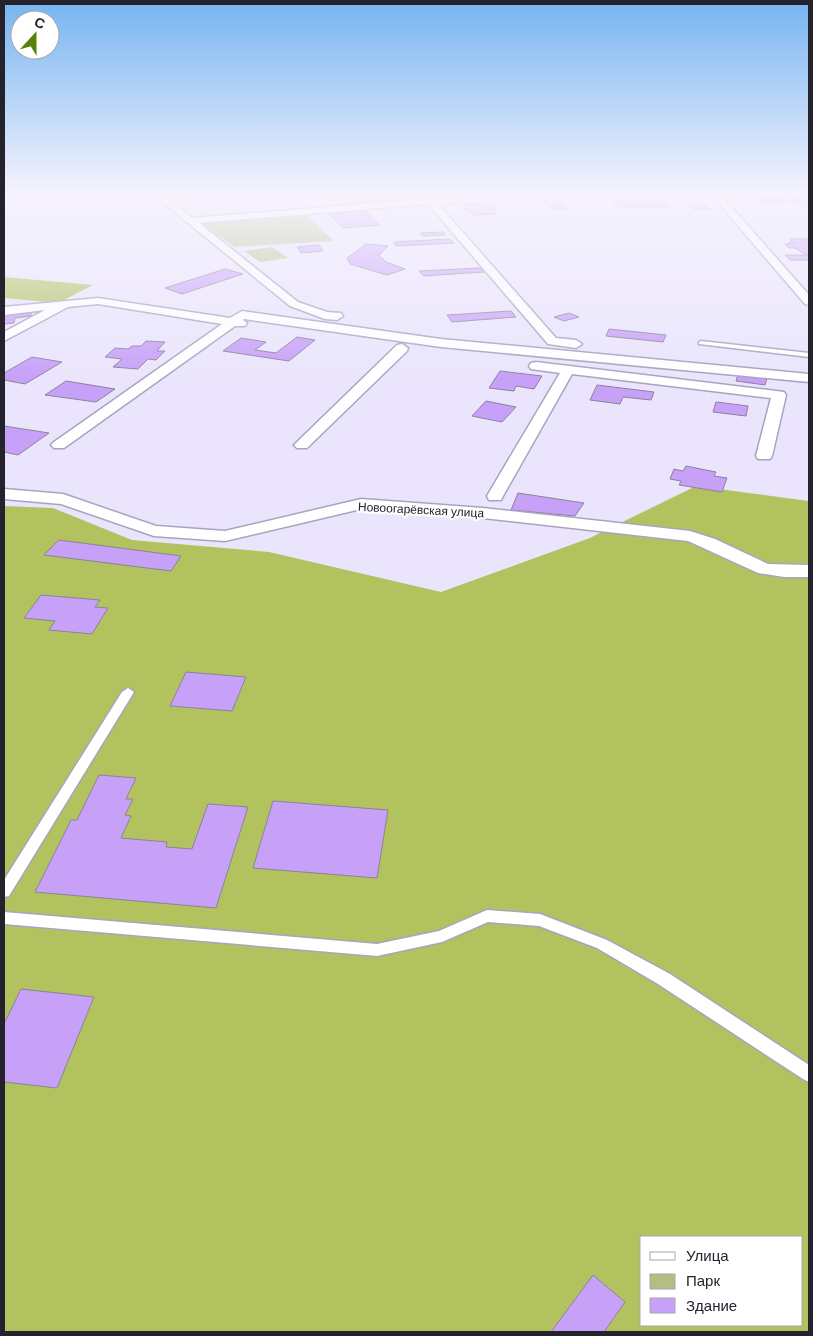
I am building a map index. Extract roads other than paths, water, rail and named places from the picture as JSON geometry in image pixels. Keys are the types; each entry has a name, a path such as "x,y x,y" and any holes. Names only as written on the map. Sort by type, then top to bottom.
{"street":[{"path":"232,254 294,304 325,315 344,317"},
{"path":"476,254 552,341"},
{"path":"767,254 809,302"},
{"path":"4,311 98,301 441,343 809,378"},
{"path":"4,337 65,304"},
{"path":"59,445 239,318 402,348 778,395"},
{"path":"532,339 698,357"},
{"path":"302,445 402,348"},
{"path":"495,496 568,370"},
{"path":"764,456 784,375"},
{"name":"Новоогарёвская улица","path":"4,494 63,498 154,531 225,536 361,504 483,513 690,536 709,541 759,567 780,572 809,571"}],"lane":[{"path":"702,343 809,355"},
{"path":"4,892 128,692"},
{"path":"4,918 377,950 442,936 487,916 540,920 602,944 656,974 809,1074"}]}
